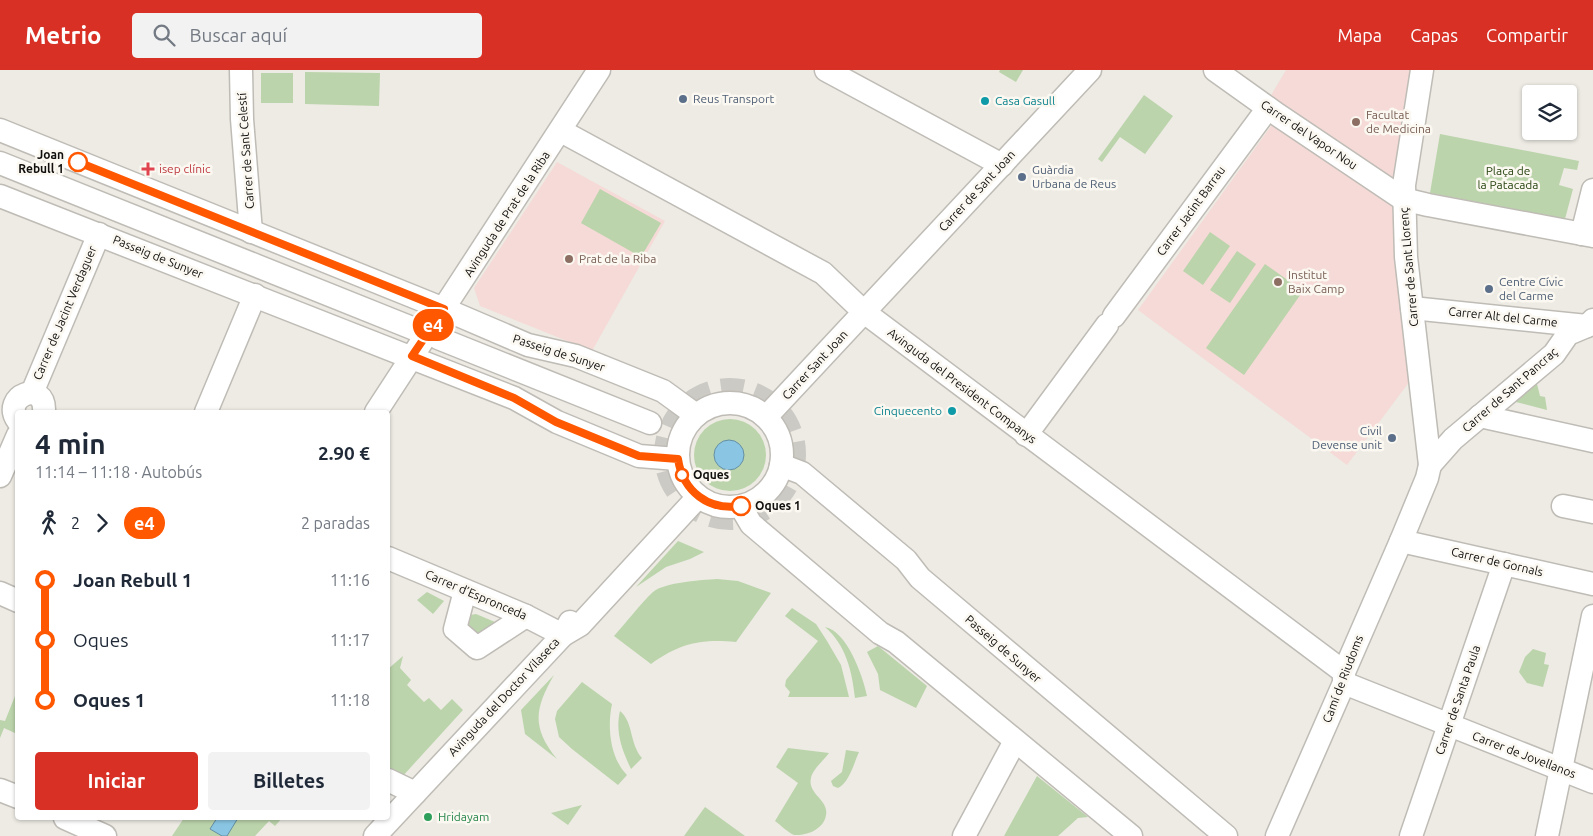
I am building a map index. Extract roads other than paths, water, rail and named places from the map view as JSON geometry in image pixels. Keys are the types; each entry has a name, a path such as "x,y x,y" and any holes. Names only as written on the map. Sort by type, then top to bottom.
{"street":[{"name":"Carrer de Sant Celestí","path":"241,70 242,119 251,232"},
{"path":"826,70 1002,165"},
{"name":"Carrer de Sant Joan","path":"864,312 1090,70"},
{"name":"Carrer del Vapor Nou","path":"1215,70 1403,199"},
{"name":"Carrer de Sant Llorenç","path":"1422,70 1403,199 1406,257 1430,465"},
{"name":"Avinguda de Prat de la Riba","path":"377,410 561,131 592,72"},
{"name":"Carrer Jacint Barrau","path":"1026,435 1268,108"},
{"name":"Passeig de Sunyer","path":"0,130 444,309 528,345 576,356 663,391 696,415"},
{"name":"Avinguda del President Companys","path":"561,131 824,273 864,312 1344,678"},
{"path":"0,163 417,330"},
{"path":"1403,199 1587,235 1593,190"},
{"name":"Passeig de Sunyer","path":"0,196 412,356 514,398 556,422 639,456 678,465"},
{"name":"Carrer de Jacint Verdaguer","path":"16,403 99,234"},
{"path":"207,410 255,295"},
{"name":"Carrer Alt del Carme","path":"1412,308 1591,324"},
{"name":"Carrer Sant Joan","path":"766,417 864,312"},
{"name":"Carrer de Sant Pancraç","path":"1430,465 1453,439 1554,354 1568,334 1591,324"},
{"path":"438,338 650,423"},
{"path":"528,345 651,397"},
{"path":"514,398 633,443"},
{"path":"16,403 42,400 44,410"},
{"path":"731,403 753,409 766,417 774,427 779,438 781,458 776,479 767,492 756,501 741,506 721,507 709,504 698,497 687,486 678,465 678,447 688,424 696,415 709,408 731,403"},
{"path":"1480,416 1593,441"},
{"path":"0,476 15,442"},
{"name":"Passeig de Sunyer","path":"781,458 802,472 906,560 920,578 1226,836"},
{"name":"Camí de Riudoms","path":"1277,836 1427,478 1430,465"},
{"name":"Avinguda del Doctor Vilaseca","path":"390,819 562,635 580,625 698,497"},
{"path":"818,498 900,567 920,578"},
{"path":"741,506 751,524 880,633 896,642 1131,836"},
{"path":"1562,506 1593,512"},
{"path":"562,635 572,618 659,525"},
{"path":"782,536 878,619 896,642"},
{"name":"Carrer de Gornals","path":"1401,541 1593,584"},
{"name":"Carrer d’Espronceda","path":"390,559 526,616 562,635"},
{"name":"Carrer de Santa Paula","path":"1411,836 1504,564"},
{"path":"465,590 455,629 478,648 526,616"},
{"path":"0,594 15,600"},
{"path":"1547,836 1561,770 1586,682 1593,616"},
{"name":"Carrer de Jovellanos","path":"1344,678 1449,726 1593,782"},
{"path":"964,836 1015,741"},
{"path":"390,781 415,793"},
{"path":"0,790 15,796"},
{"path":"71,820 105,831"},
{"name":"Avinguda del Doctor Vilaseca","path":"374,836 389,820"}],"water":[{"path":"729,440 740,444 744,455 740,466 729,470 718,466 714,455 718,444"},
{"path":"216,820 237,820 227,836 222,836 210,829"}],"tunnel":[{"path":"730,389 755,394 776,408 790,429 795,454 790,479 776,500 755,514 730,519 705,514 684,500 670,479 665,454 670,429 684,408 705,394 730,389"}],"place":[{"name":"Reus Transport","path":"683,99"},
{"name":"Casa Gasull","path":"985,101"},
{"name":"Facultat de Medicina","path":"1356,122"},
{"name":"Joan Rebull 1","path":"78,162"},
{"name":"isep clínic","path":"148,169"},
{"name":"Guàrdia Urbana de Reus","path":"1022,177"},
{"name":"Prat de la Riba","path":"569,259"},
{"name":"Institut Baix Camp","path":"1278,282"},
{"name":"Centre Cívic del Carme","path":"1489,289"},
{"name":"Cinquecento","path":"952,411"},
{"name":"Civil Devense unit","path":"1392,438"},
{"name":"Oques","path":"682,475"},
{"name":"Oques 1","path":"741,506"},
{"name":"Hridayam","path":"428,817"}],"park label":[{"name":"Plaça de la Patacada","path":"1508,178"}]}
